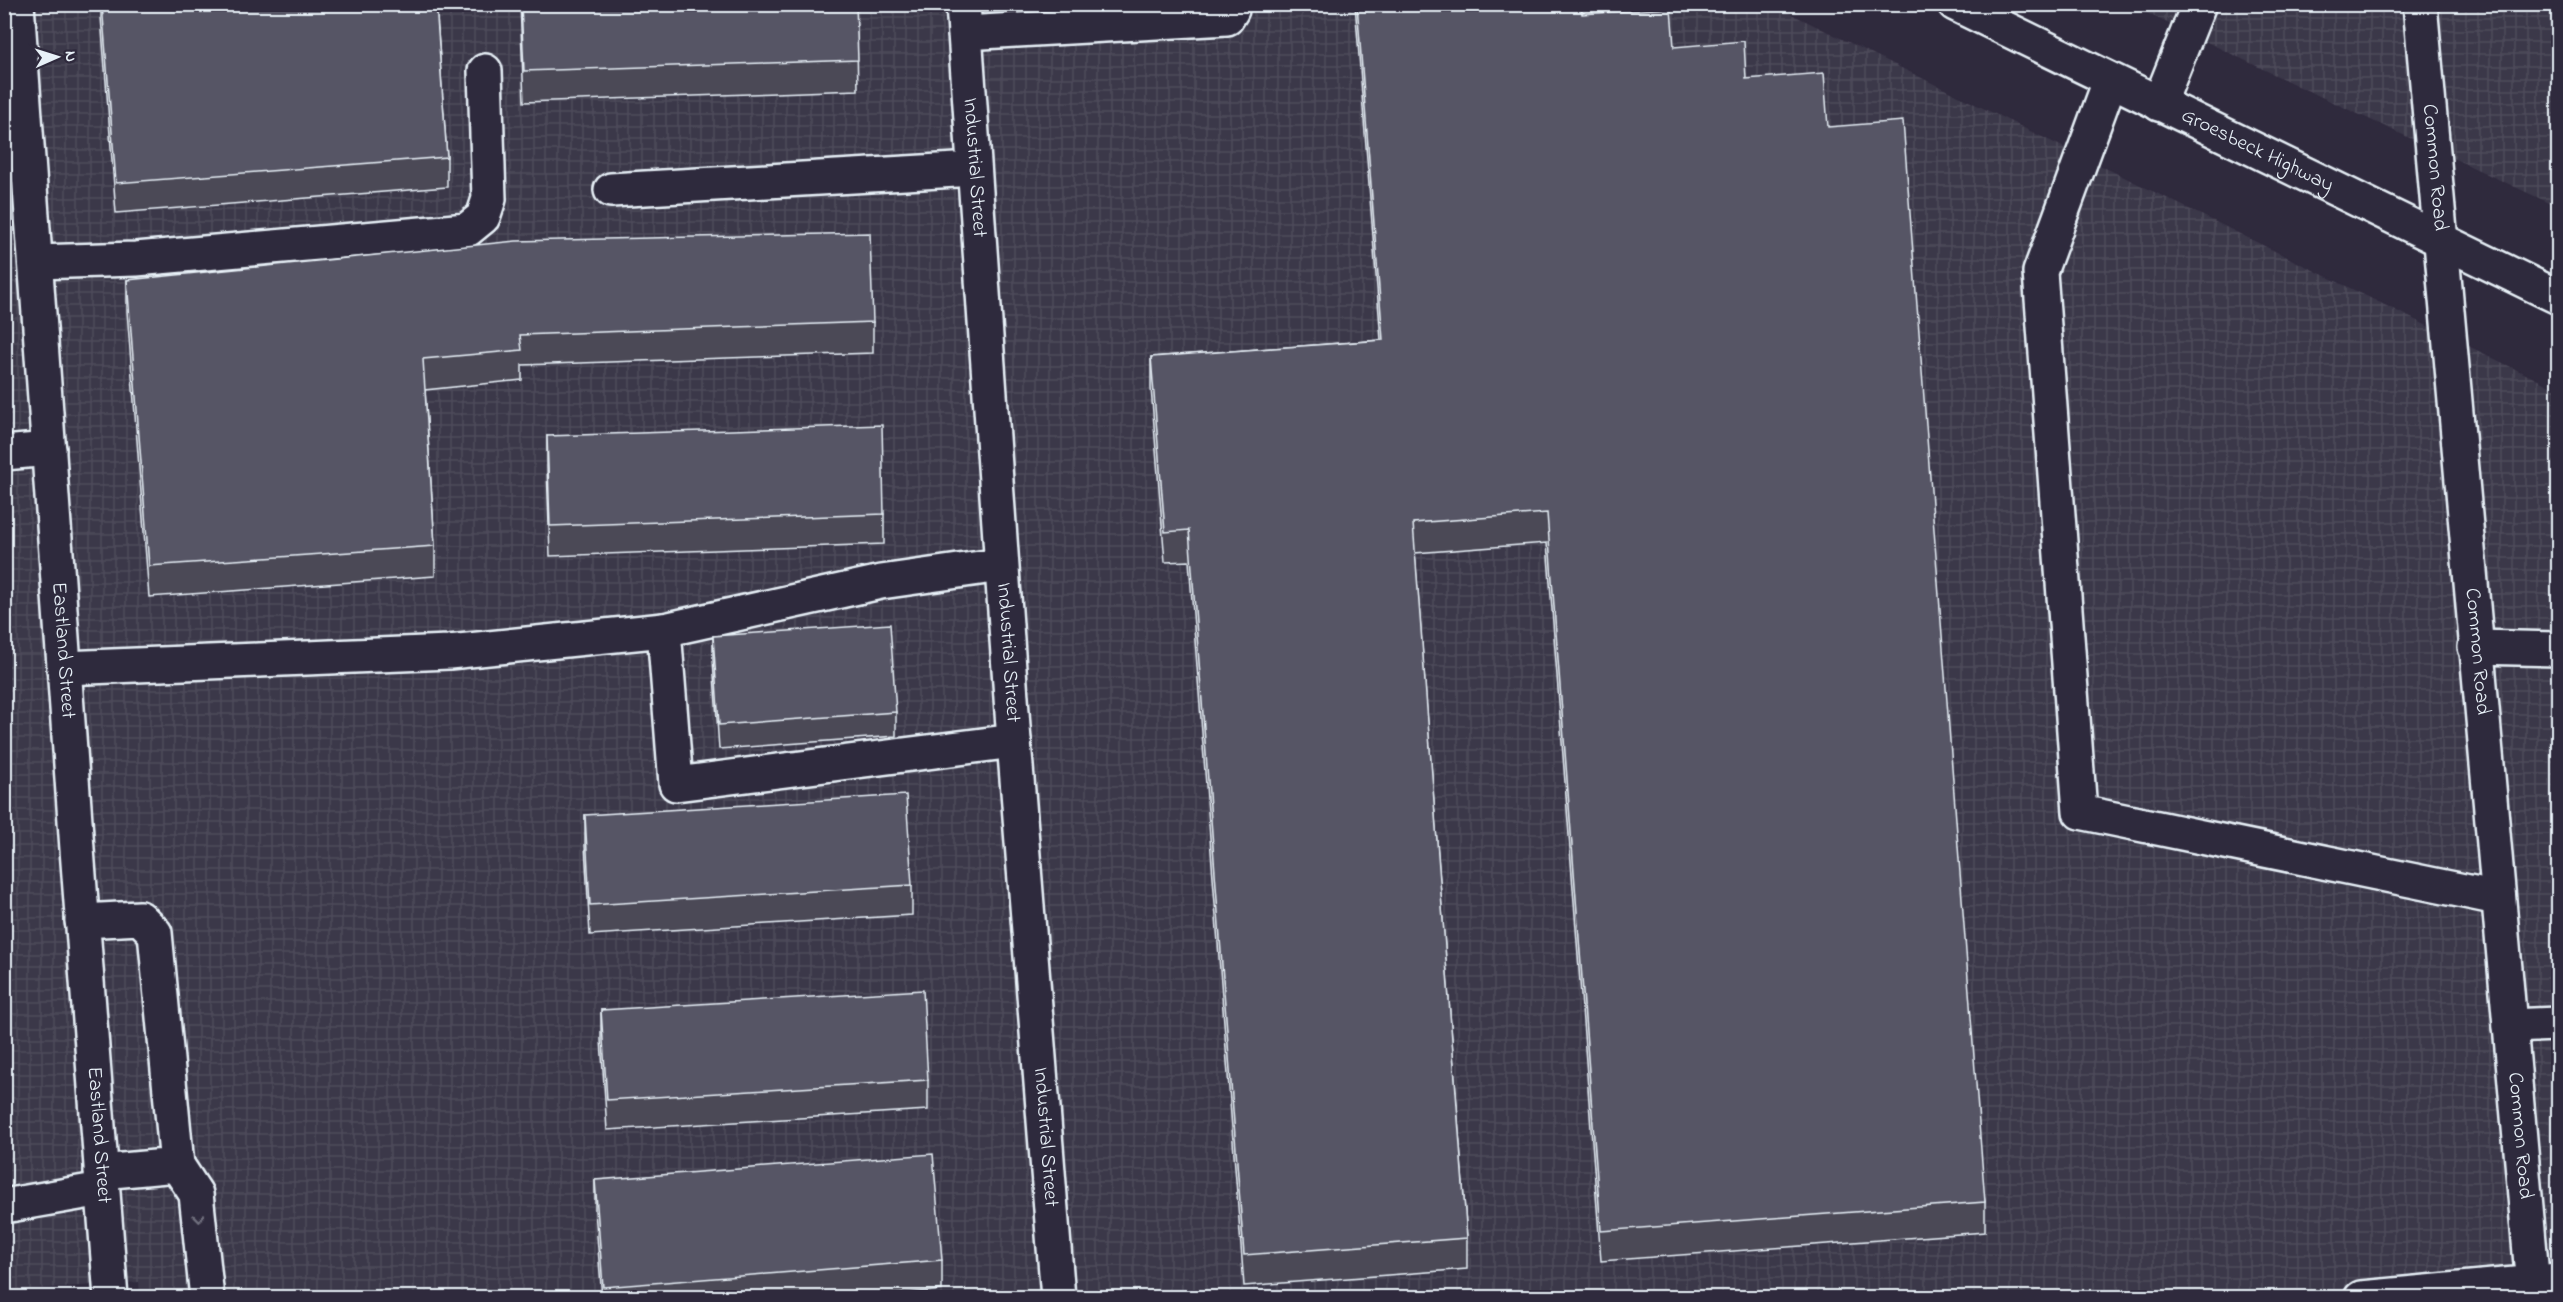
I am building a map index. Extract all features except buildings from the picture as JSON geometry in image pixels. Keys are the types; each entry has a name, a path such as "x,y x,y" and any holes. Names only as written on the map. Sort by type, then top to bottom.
{"street":[{"name":"Eastland Street","path":"17,4 111,1298"},
{"path":"964,19 1227,18 1232,10 1232,4"},
{"name":"Groesbeck Highway","path":"1955,4 1992,13 2110,81 2559,297"},
{"path":"2159,104 2199,4"},
{"name":"Common Road","path":"2420,4 2510,1026 2542,1287"},
{"name":"Industrial Street","path":"964,19 1014,741 1058,1298"},
{"path":"36,262 136,259 467,230 483,217 489,199 485,71"},
{"path":"2110,81 2040,272 2080,812 2498,898"},
{"path":"610,190 974,169"},
{"path":"4,453 49,449"},
{"path":"64,668 449,652 664,630 881,582 1002,565"},
{"path":"664,630 676,784 1014,741"},
{"path":"2475,647 2559,649"},
{"path":"82,921 140,918 155,933 177,1166 196,1194 207,1298"},
{"path":"2510,1026 2559,1024"},
{"path":"4,1206 102,1180 177,1166"},
{"path":"2361,1298 2542,1287"}],"shaded area":[{"path":"5,5 1773,5 2558,390 2558,1297 140,1298 139,1282 5,1291"},
{"path":"2130,5 2558,5 2558,207 2300,87"}]}
